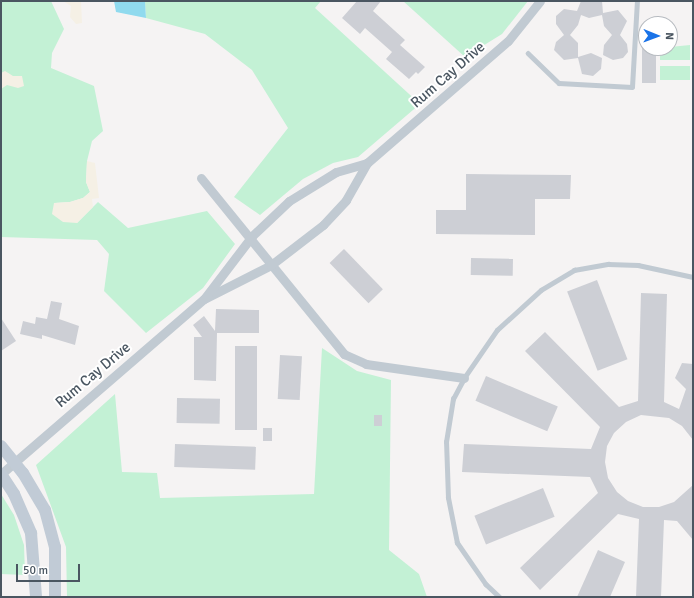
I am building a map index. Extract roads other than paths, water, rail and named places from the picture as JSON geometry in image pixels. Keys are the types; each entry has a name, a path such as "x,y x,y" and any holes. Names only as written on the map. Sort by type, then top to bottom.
{"street":[{"name":"Rum Cay Drive","path":"204,299 271,265 323,225 346,200 368,162 508,41 540,1"},
{"name":"Rum Cay Drive","path":"1,474 204,299 252,236 289,201 336,172 368,162"},
{"path":"201,178 230,215 252,236 271,265 344,354 366,364 464,378"},
{"path":"1,446 32,485 51,528 55,597"},
{"path":"1,474 14,494 31,533 36,597"}],"lane":[{"path":"528,53 559,83 632,86 637,1"},
{"path":"499,597 486,584 457,543 448,498 446,442 453,399 464,378 497,330 541,290 574,270 608,264 630,265 693,277"}],"water":[{"path":"114,1 145,1 146,18 116,12"}]}
